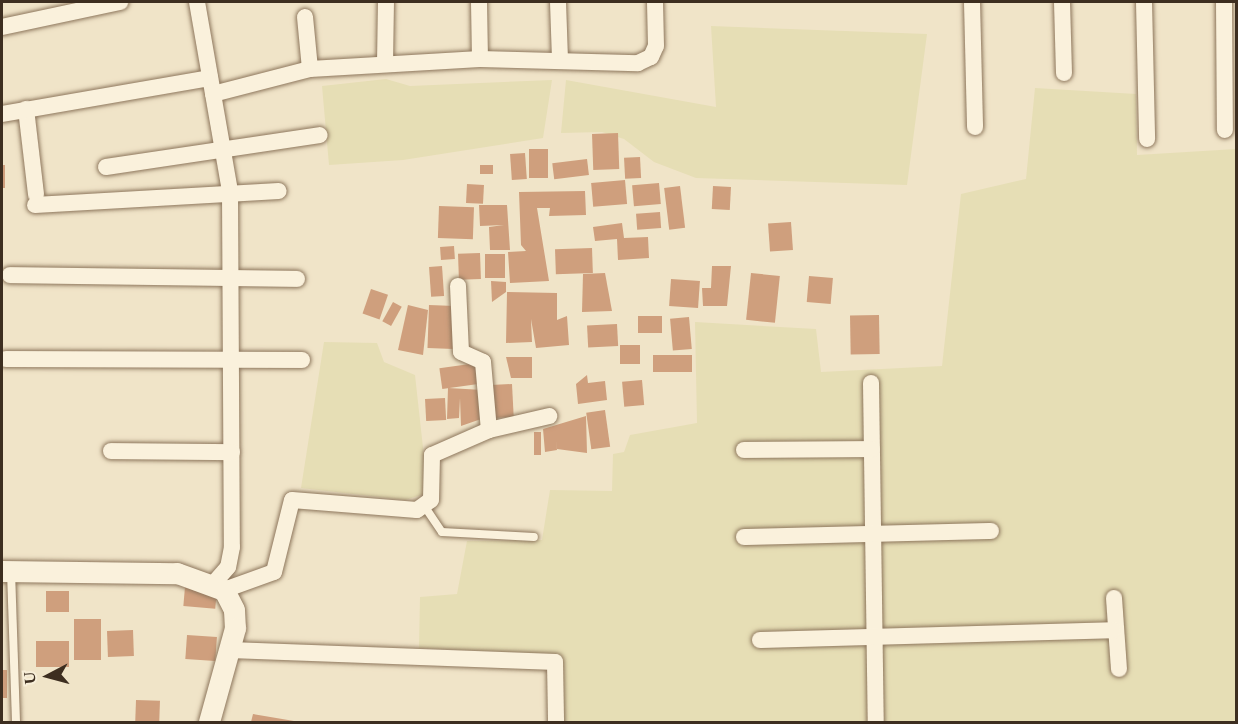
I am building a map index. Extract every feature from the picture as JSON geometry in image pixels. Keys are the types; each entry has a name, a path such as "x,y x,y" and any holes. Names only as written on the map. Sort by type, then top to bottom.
{"street":[{"path":"2,27 120,2"},
{"path":"197,2 231,192 232,547 228,567 219,587"},
{"path":"385,64 386,2"},
{"path":"479,2 480,59"},
{"path":"558,2 560,60"},
{"path":"2,114 211,86 310,69 480,59 638,63 651,57 656,46 655,2"},
{"path":"972,2 975,127"},
{"path":"1062,2 1064,73"},
{"path":"1144,2 1147,140"},
{"path":"1224,2 1225,130"},
{"path":"305,16 310,69"},
{"path":"26,109 36,199 279,191"},
{"path":"106,167 320,135"},
{"path":"10,275 297,279"},
{"path":"458,286 461,352 483,362 489,430"},
{"path":"6,359 302,360"},
{"path":"871,383 876,723"},
{"path":"6,571 177,573 219,587 274,572 292,500 425,507 431,500 432,455 489,430 549,416"},
{"path":"744,450 872,449"},
{"path":"111,451 232,452"},
{"path":"744,537 873,536 991,531"},
{"path":"209,723 231,650 234,610 219,587"},
{"path":"1114,598 1113,630 1119,669"},
{"path":"760,640 875,634 1113,630"},
{"path":"231,650 555,662 556,723"}],"lane":[{"path":"425,507 442,532 534,537"},
{"path":"6,571 16,723"}],"shaded area":[{"path":"711,26 927,34 907,185 696,178 654,162 624,139 602,132 561,133 566,80 716,107"},
{"path":"386,79 410,86 552,80 543,138 403,160 329,165 322,86"},
{"path":"1035,88 1136,94 1137,155 1236,149 1236,722 548,722 547,654 419,648 420,597 457,594 467,541 542,540 550,490 612,491 613,454 624,452 630,435 697,423 695,322 816,329 821,372 942,366 961,194 1026,179"},
{"path":"324,342 377,343 384,362 415,375 428,493 405,500 301,488"}],"building":[{"path":"618,133 619,169 593,170 592,134"},
{"path":"529,149 548,149 548,178 529,178"},
{"path":"525,153 527,179 512,180 510,154"},
{"path":"640,157 641,178 625,179 624,158"},
{"path":"587,159 589,175 554,179 552,163"},
{"path":"2,165 5,165 5,188 2,188"},
{"path":"480,165 493,165 493,174 480,174"},
{"path":"625,180 627,204 593,207 591,183"},
{"path":"659,183 661,204 634,206 632,185"},
{"path":"467,184 484,185 483,204 466,203"},
{"path":"680,186 685,228 669,230 664,188"},
{"path":"713,186 731,187 730,210 712,209"},
{"path":"585,191 586,215 549,216 550,208 537,208 549,281 510,283 508,252 526,251 521,245 519,192"},
{"path":"479,205 507,205 510,250 490,250 489,227 504,225 480,226"},
{"path":"439,206 474,207 473,239 438,238"},
{"path":"660,212 661,228 637,230 636,214"},
{"path":"791,222 793,250 770,252 768,224"},
{"path":"622,223 624,238 648,237 649,258 618,260 617,239 595,241 593,227"},
{"path":"454,246 455,259 441,260 440,247"},
{"path":"592,248 593,273 556,274 555,249"},
{"path":"480,253 481,279 459,280 458,254"},
{"path":"485,254 505,254 505,278 485,278"},
{"path":"442,266 444,296 431,297 429,267"},
{"path":"712,266 731,266 727,306 703,306 702,288 711,288"},
{"path":"605,273 612,311 582,312 583,274"},
{"path":"751,273 780,276 775,323 746,320"},
{"path":"809,276 833,278 831,304 807,302"},
{"path":"671,279 700,281 698,308 669,306"},
{"path":"491,281 506,282 506,292 492,302"},
{"path":"371,289 388,295 380,319 363,314"},
{"path":"507,292 557,293 557,320 567,316 569,345 536,348 531,319 532,342 506,343"},
{"path":"393,302 402,307 391,326 382,321"},
{"path":"408,305 428,310 423,355 398,350"},
{"path":"429,305 455,306 453,349 427,348"},
{"path":"879,315 880,354 851,355 850,316"},
{"path":"638,316 662,316 662,333 638,333"},
{"path":"689,317 692,349 673,351 670,319"},
{"path":"617,324 618,346 588,348 587,326"},
{"path":"620,345 640,345 640,364 620,364"},
{"path":"653,355 692,355 692,372 653,372"},
{"path":"506,357 532,357 532,378 511,378"},
{"path":"477,363 480,384 442,389 439,368"},
{"path":"587,375 588,383 605,381 607,400 578,404 576,384"},
{"path":"642,380 644,405 624,407 622,382"},
{"path":"512,384 514,417 493,418 491,385"},
{"path":"448,388 483,390 484,418 461,426 460,398 459,418 447,419"},
{"path":"445,398 446,420 426,421 425,399"},
{"path":"605,410 610,447 591,449 586,413"},
{"path":"586,416 587,453 557,449 556,439 557,450 545,452 543,429"},
{"path":"534,432 541,432 541,455 534,455"},
{"path":"185,587 217,590 215,609 183,606"},
{"path":"46,591 69,591 69,612 46,612"},
{"path":"74,619 101,619 101,660 74,660"},
{"path":"133,630 134,656 108,657 107,631"},
{"path":"187,635 217,637 215,661 185,659"},
{"path":"36,641 69,641 69,667 36,667"},
{"path":"2,670 7,670 7,698 2,698"},
{"path":"136,700 160,701 159,722 135,722"},
{"path":"253,714 294,721 294,722 251,722"}]}
